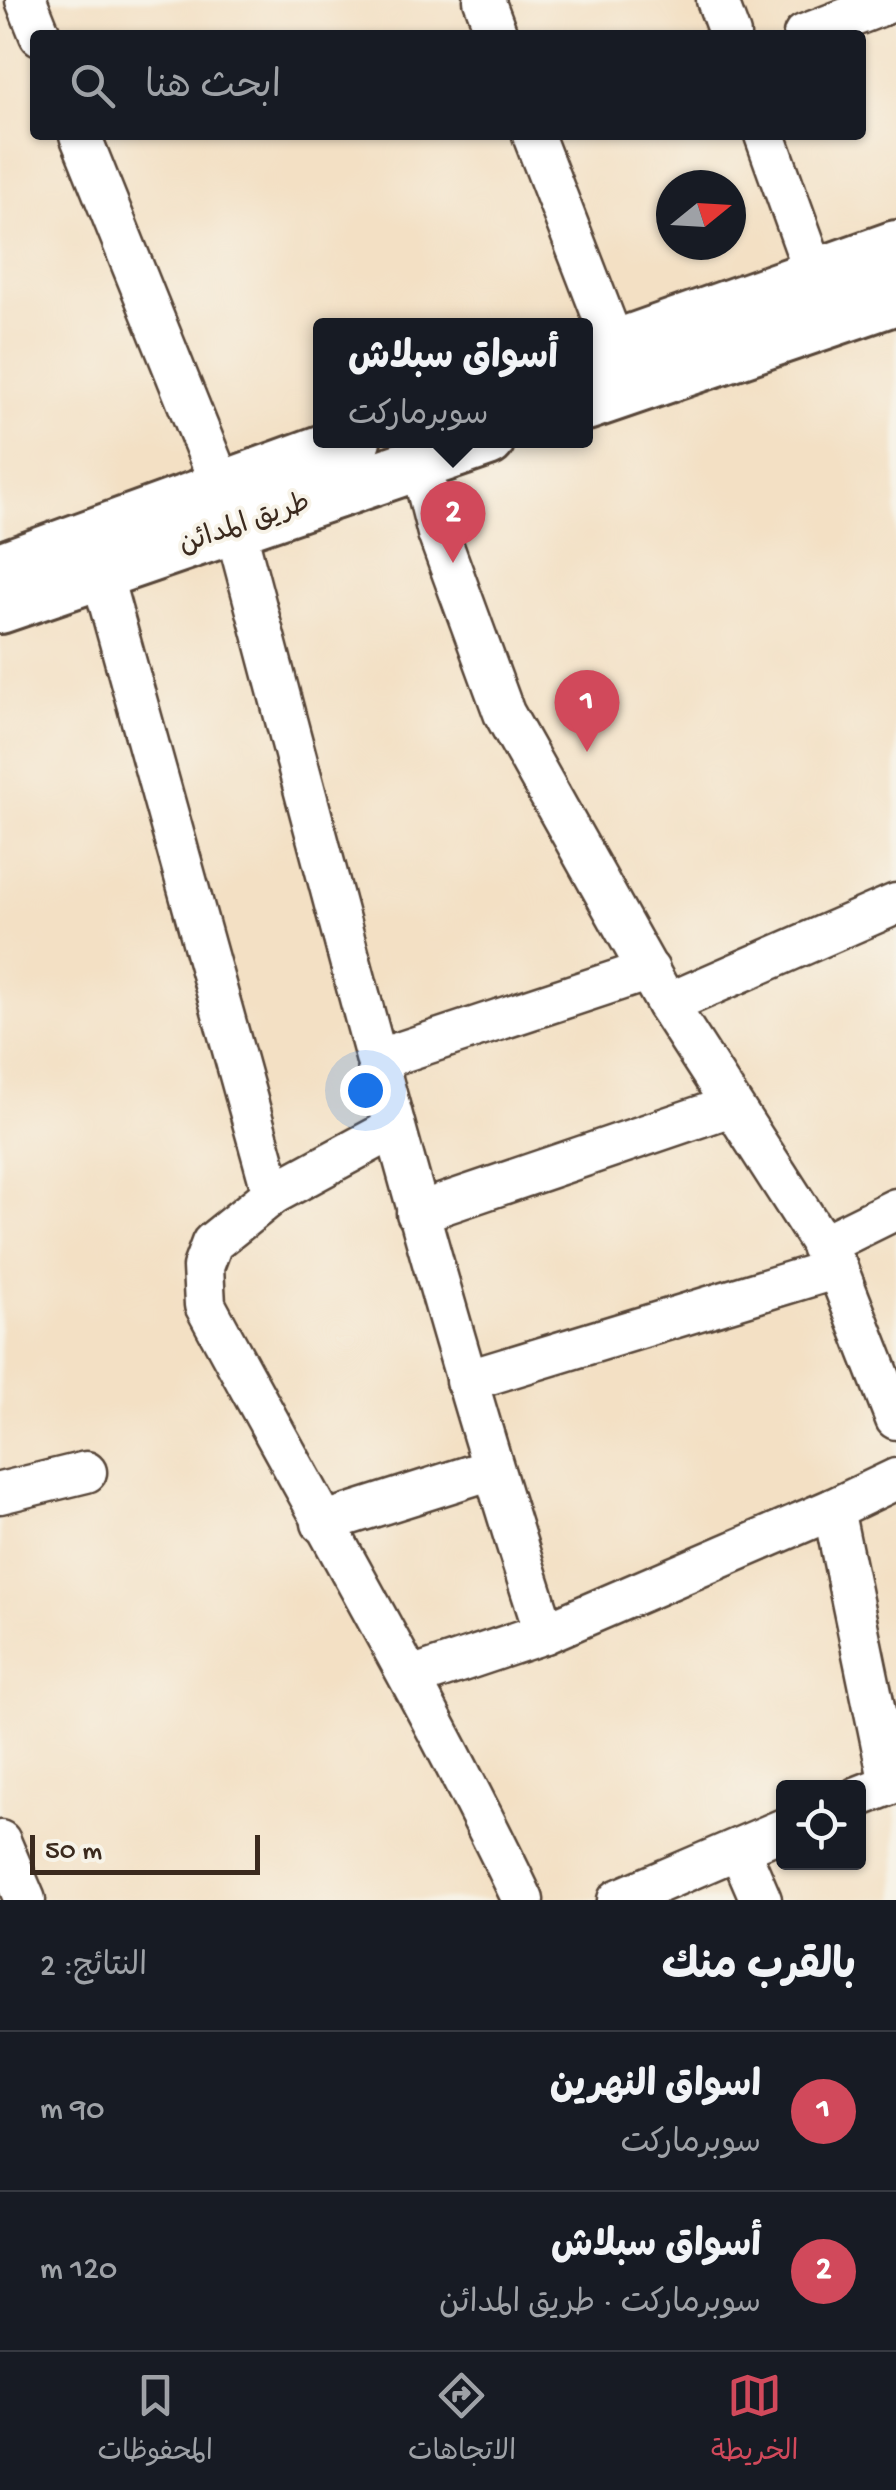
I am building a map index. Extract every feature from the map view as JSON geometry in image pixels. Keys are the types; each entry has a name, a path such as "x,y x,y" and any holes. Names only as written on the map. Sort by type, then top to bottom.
{"main road":[{"path":"600,352 896,247"},
{"path":"593,402 896,298"},
{"name":"طريق المدائن","path":"0,607 101,573 339,448"},
{"name":"طريق المدائن","path":"0,569 229,508 421,466 467,448"}],"street":[{"path":"26,0 38,30"},
{"path":"484,0 494,30"},
{"path":"716,0 728,30"},
{"path":"817,30 894,0"},
{"path":"82,140 229,508 393,1128 492,1469 545,1633"},
{"path":"534,140 589,318"},
{"path":"768,140 815,274"},
{"path":"421,466 438,532 504,714 658,988 829,1257 896,1419"},
{"path":"101,573 273,1194"},
{"path":"377,1060 658,988 896,904"},
{"path":"418,1213 731,1106"},
{"path":"393,1128 273,1194 212,1243 203,1267 205,1305 411,1678 523,1900"},
{"path":"466,1381 829,1257 896,1209"},
{"path":"322,1523 492,1469"},
{"path":"0,1494 86,1472"},
{"path":"411,1678 545,1633 834,1509 896,1478"},
{"path":"834,1509 881,1788"},
{"path":"618,1900 776,1833"},
{"path":"0,1842 26,1900"},
{"path":"739,1848 761,1900"}],"place":[{"name":"أسواق سبلاش","path":"453,563"},
{"name":"اسواق النهرين","path":"587,752"}]}
